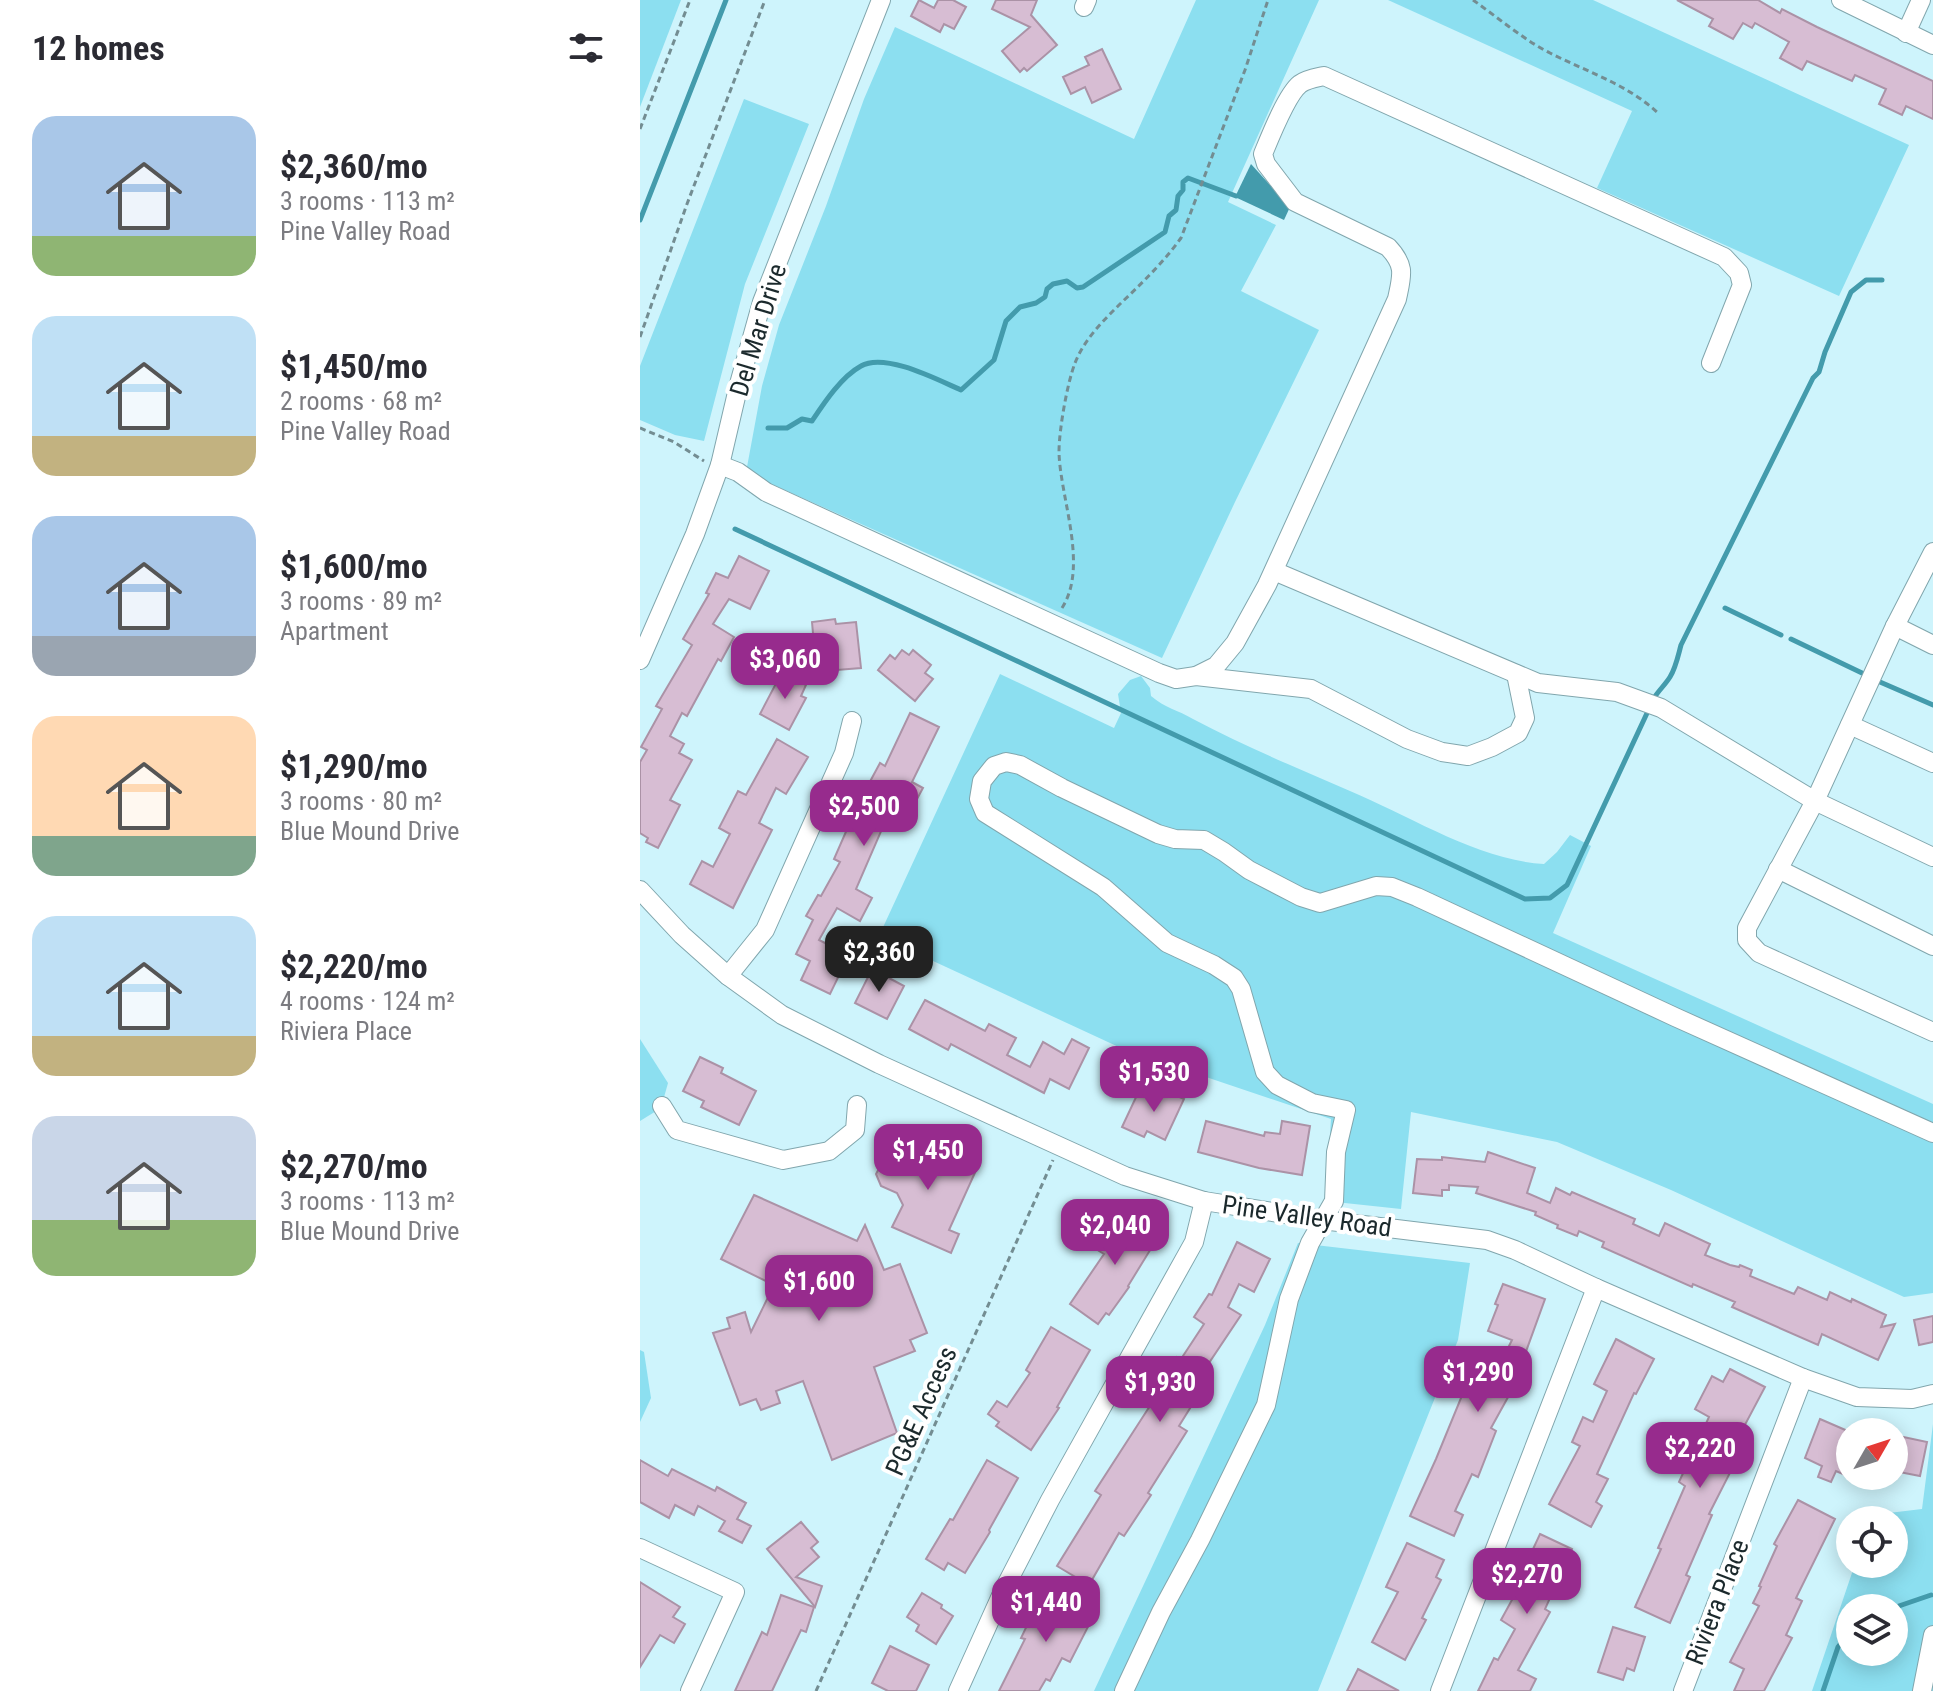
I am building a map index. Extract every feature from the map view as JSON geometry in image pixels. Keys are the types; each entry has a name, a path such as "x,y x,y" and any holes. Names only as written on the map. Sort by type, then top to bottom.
{"street":[{"name":"Del Mar Drive","path":"640,660 695,534 720,465 762,302 881,0"},
{"path":"1841,0 1933,45"},
{"path":"1906,33 1921,0"},
{"path":"1196,676 1216,666 1235,643 1274,571 1397,299 1401,270 1398,257 1388,247 1295,202 1266,164 1263,154 1297,86 1311,78 1324,76 1724,257 1739,273 1742,285 1711,363"},
{"path":"720,465 738,472 766,492 1159,673 1176,679 1196,676 1311,689 1407,739 1442,752 1468,756 1518,733 1525,718 1516,674"},
{"path":"1933,552 1895,626 1815,801 1747,928 1747,940 1759,953 1933,1032"},
{"path":"1274,571 1538,683 1617,692 1661,708 1815,801 1933,857"},
{"path":"1895,626 1933,645"},
{"path":"728,976 765,930 844,753 852,721"},
{"path":"1850,725 1933,763"},
{"path":"1124,1691 1266,1405 1289,1299 1310,1243 1334,1201 1336,1152 1346,1110 1312,1103 1277,1085 1265,1072 1241,989 1234,978 1167,943 1103,887 985,813 979,799 982,781 994,766 1006,762 1020,765 1158,834 1175,839 1204,840 1249,870 1301,897 1320,903 1376,886 1392,887 1933,1133"},
{"path":"1778,869 1933,946"},
{"name":"Pine Valley Road","path":"640,890 682,935 728,976 782,1015 879,1064 1125,1176 1204,1201 1322,1220 1487,1240 1803,1378 1857,1397 1912,1399 1933,1394"},
{"path":"662,1106 677,1130 783,1160 829,1151 855,1130 857,1105"},
{"path":"958,1691 1037,1525 1194,1242 1204,1201"},
{"path":"1440,1691 1596,1288"},
{"name":"Riviera Place","path":"1683,1691 1803,1378"},
{"path":"640,1548 735,1592 690,1691"},
{"path":"1922,1691 1933,1635"}],"path":[{"path":"640,129 690,0"},
{"path":"640,337 765,0"},
{"path":"1051,624 1067,600 1074,574 1069,513 1059,456 1060,429 1074,364 1098,327 1167,257 1181,238 1245,70 1268,0"},
{"path":"1473,0 1547,52 1645,100 1658,113"},
{"path":"640,428 674,442 701,460 720,465"},
{"name":"PG&E Access","path":"816,1691 1059,1146"}],"shaded area":[{"path":"640,0 681,0 640,107"},
{"path":"1196,0 1319,0 1228,202 1276,225 1241,291 1319,330 1162,658 769,483 747,467 762,386 779,325 864,99 895,27 1134,139"},
{"path":"1388,0 1593,0 1909,145 1839,296 1597,188 1632,111"},
{"path":"744,99 809,124 745,284 704,441 675,435 640,420 640,366"},
{"path":"1251,164 1290,207 1284,220 1235,197"},
{"path":"1000,674 1114,728 1121,713 1118,694 1130,680 1141,676 1150,688 1151,696 1166,706 1251,748 1469,846 1519,861 1544,864 1570,835 1591,846 1553,933 1933,1104 1933,1293 1904,1297 1671,1190 1557,1142 1411,1112 1401,1209 1326,1201 1331,1119 1123,1049 879,936"},
{"path":"640,1039 668,1083 661,1108 640,1121"},
{"path":"1298,1243 1470,1263 1458,1340 1318,1691 1094,1691 1265,1325"},
{"path":"640,1350 644,1352 651,1398 640,1422"},
{"path":"1933,1424 1933,1691 1812,1691 1836,1620 1836,1666 1908,1666 1908,1594 1845,1594 1850,1578 1908,1578 1908,1511 1922,1509"}],"building":[{"path":"919,0 934,8 938,0 953,0 966,7 954,29 944,24 940,32 911,16"},
{"path":"996,0 1037,0 1031,15 1057,45 1027,71 1024,68 1020,72 1002,51 1030,27 992,9"},
{"path":"1677,0 1758,0 1780,13 1782,9 1933,81 1933,119 1906,106 1902,115 1879,104 1886,89 1855,75 1852,81 1807,61 1802,70 1780,58 1789,42 1755,23 1752,28 1743,23 1733,39 1709,26 1713,19"},
{"path":"1102,49 1121,89 1092,103 1085,87 1071,94 1063,77 1089,65 1085,57"},
{"path":"739,556 769,571 750,609 729,599 713,624 734,637 721,661 718,659 687,716 682,713 670,736 684,744 679,753 692,760 670,800 680,805 658,848 646,842 648,838 640,833 640,762 647,750 641,747 662,709 656,706 692,645 683,639 709,594 706,593 716,573 728,578"},
{"path":"835,619 836,624 856,622 861,668 837,670 835,654 815,656 812,622"},
{"path":"902,650 909,655 913,650 931,665 925,673 933,679 915,701 878,670 890,655 895,659"},
{"path":"782,672 806,685 801,696 806,698 789,730 760,714"},
{"path":"910,713 939,727 912,782 923,788 910,812 900,807 894,818 888,815 856,889 872,898 860,921 837,908 819,940 849,955 830,994 801,980 810,961 796,954 813,920 806,916 840,862 834,859 859,802 880,763 885,766"},
{"path":"777,739 808,757 786,794 776,788 759,823 772,830 733,908 690,884 702,861 713,867 730,834 719,828 738,791 746,795"},
{"path":"872,969 904,986 887,1019 855,1003"},
{"path":"925,1000 985,1031 989,1024 1016,1038 1007,1055 1030,1067 1043,1042 1064,1054 1072,1039 1089,1048 1069,1089 1050,1079 1044,1093 951,1044 948,1050 909,1029"},
{"path":"700,1057 723,1068 721,1073 756,1091 739,1125 701,1107 704,1101 683,1091"},
{"path":"1157,1087 1184,1099 1165,1140 1147,1131 1144,1137 1122,1127 1138,1093 1151,1100"},
{"path":"1206,1121 1264,1136 1265,1132 1280,1134 1282,1121 1310,1126 1302,1175 1259,1168 1198,1152"},
{"path":"917,1139 978,1166 949,1230 959,1234 951,1253 892,1227 903,1205 897,1193 881,1186 876,1174 889,1150 908,1159"},
{"path":"1488,1152 1535,1168 1527,1193 1550,1203 1556,1188 1635,1219 1633,1224 1659,1236 1665,1223 1710,1244 1705,1255 1752,1270 1750,1276 1794,1294 1798,1287 1827,1300 1830,1292 1886,1315 1881,1327 1895,1324 1878,1360 1822,1334 1818,1345 1732,1307 1735,1302 1693,1284 1692,1287 1602,1247 1604,1242 1579,1231 1577,1236 1557,1228 1558,1225 1535,1215 1536,1212 1476,1193 1478,1187 1449,1185 1449,1190 1442,1190 1442,1196 1413,1193 1417,1159 1442,1160 1442,1157 1485,1162"},
{"path":"754,1195 857,1241 865,1225 884,1270 900,1264 927,1333 910,1340 915,1351 874,1367 897,1433 832,1460 803,1381 776,1391 780,1403 761,1410 756,1399 740,1405 713,1333 730,1328 727,1318 745,1312 751,1332 774,1285 721,1259"},
{"path":"1124,1209 1159,1231 1129,1287 1109,1315 1106,1313 1098,1324 1070,1304 1104,1254 1099,1251"},
{"path":"1237,1242 1270,1259 1254,1292 1239,1284 1228,1307 1241,1315 1203,1372 1210,1376 1179,1426 1187,1431 1148,1493 1151,1495 1124,1536 1119,1533 1089,1585 1057,1566 1101,1495 1095,1491 1157,1395 1177,1357 1181,1359 1204,1324 1194,1317 1209,1294 1212,1295"},
{"path":"1503,1284 1545,1299 1520,1368 1523,1370 1491,1428 1496,1431 1478,1477 1472,1474 1455,1511 1463,1515 1454,1536 1410,1516 1461,1398 1482,1359 1498,1368 1512,1340 1488,1331"},
{"path":"1933,1316 1933,1342 1919,1345 1914,1320"},
{"path":"1051,1327 1090,1350 1059,1408 1031,1450 996,1426 999,1422 988,1414 997,1401 1007,1407 1030,1373 1026,1370"},
{"path":"1616,1339 1654,1359 1634,1393 1597,1474 1608,1479 1596,1502 1602,1506 1591,1527 1549,1504 1580,1446 1572,1442 1583,1417 1593,1422 1607,1391 1594,1384"},
{"path":"1730,1369 1765,1387 1730,1453 1738,1457 1709,1514 1712,1515 1686,1575 1690,1577 1670,1623 1635,1607 1685,1486 1679,1482 1709,1417 1695,1409 1712,1376 1723,1382"},
{"path":"1820,1419 1836,1426 1836,1471 1831,1482 1818,1477 1822,1466 1805,1458"},
{"path":"1908,1438 1927,1442 1920,1476 1908,1474"},
{"path":"640,1460 668,1476 672,1469 715,1491 717,1487 746,1503 737,1519 751,1526 742,1543 719,1531 725,1521 698,1506 694,1515 675,1505 669,1518 640,1502"},
{"path":"987,1460 1018,1478 965,1573 948,1563 944,1570 926,1559 950,1519 953,1520"},
{"path":"1798,1500 1835,1519 1796,1598 1802,1601 1786,1635 1792,1638 1764,1691 1734,1691 1744,1669 1730,1662 1759,1606 1753,1603 1777,1546 1774,1544"},
{"path":"801,1522 818,1542 811,1548 819,1557 796,1577 822,1586 815,1607 767,1549"},
{"path":"1540,1534 1572,1549 1545,1609 1550,1612 1518,1670 1536,1679 1530,1691 1478,1691 1494,1658 1498,1660 1515,1629 1501,1620 1524,1578 1520,1577"},
{"path":"1407,1543 1444,1560 1436,1577 1441,1580 1422,1618 1426,1620 1405,1660 1372,1642 1398,1592 1386,1587"},
{"path":"640,1582 680,1607 673,1617 685,1624 674,1643 660,1635 640,1667"},
{"path":"1043,1592 1093,1617 1070,1662 1062,1658 1050,1681 1046,1679 1039,1691 999,1691 1025,1639 1021,1638"},
{"path":"922,1593 953,1616 936,1644 916,1631 919,1625 907,1617"},
{"path":"781,1595 814,1607 806,1632 801,1630 772,1691 735,1691 762,1632 767,1635"},
{"path":"1613,1627 1645,1637 1634,1671 1627,1668 1623,1680 1598,1672"},
{"path":"890,1646 929,1665 916,1691 888,1691 872,1683"},
{"path":"1358,1669 1399,1691 1347,1691"}],"waterway":[{"path":"640,220 726,0"},
{"path":"768,428 787,428 802,419 812,421 847,377 861,366 871,363 884,362 911,369 961,390 994,360 1006,321 1020,307 1045,297 1047,289 1053,284 1067,281 1077,288 1083,287 1165,232 1169,216 1176,210 1183,182 1188,178 1236,196"},
{"path":"1654,698 1672,673 1681,645 1813,378 1819,372 1851,292 1866,280 1882,280"},
{"path":"735,529 1525,899 1550,898 1567,885 1648,711"},
{"path":"1725,608 1781,635"},
{"path":"1791,639 1862,673"},
{"path":"1880,682 1933,705"},
{"path":"1908,1603 1931,1595"},
{"path":"1823,1691 1836,1653"}]}
